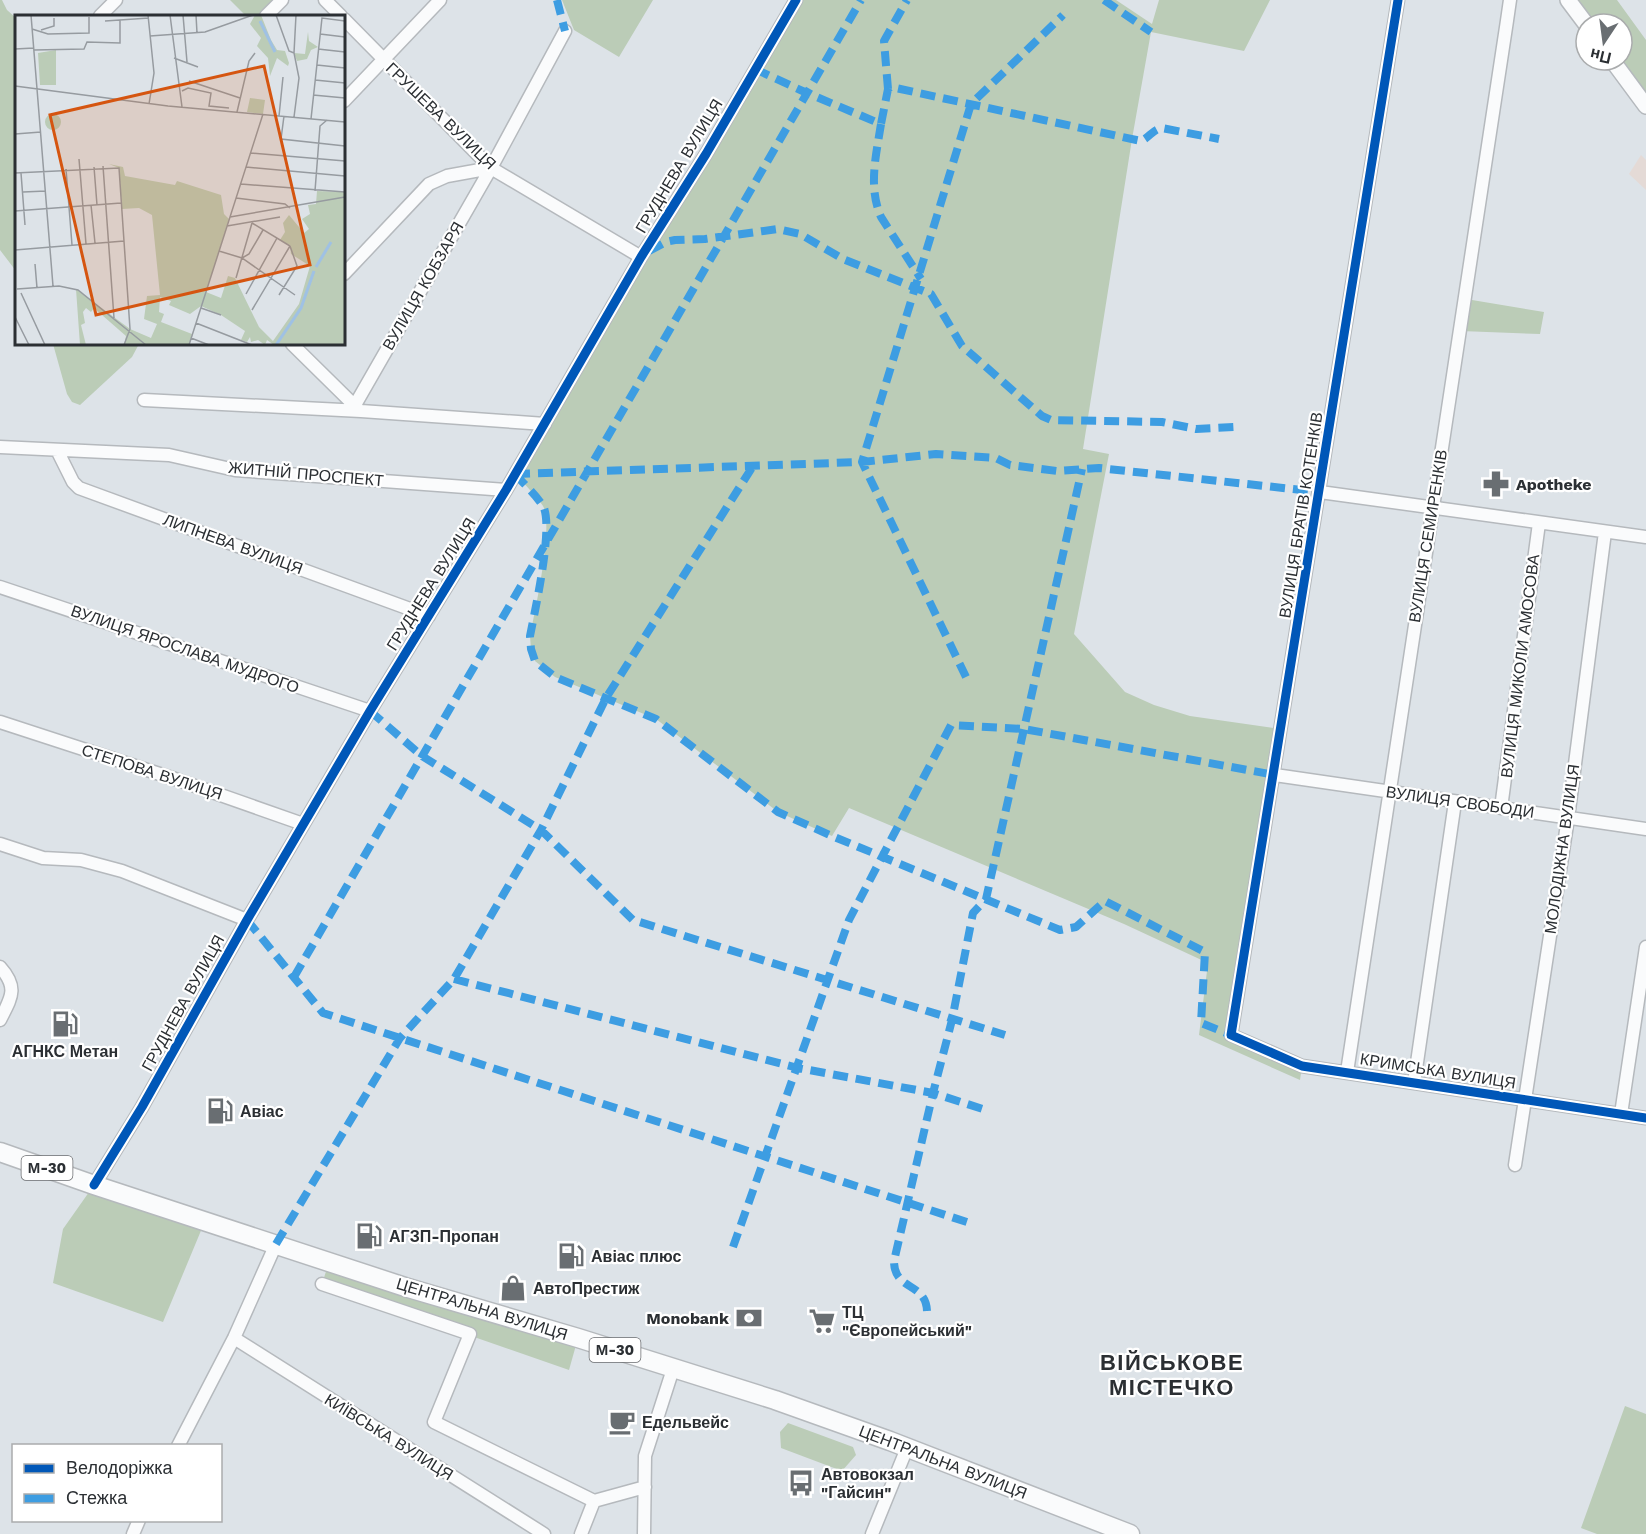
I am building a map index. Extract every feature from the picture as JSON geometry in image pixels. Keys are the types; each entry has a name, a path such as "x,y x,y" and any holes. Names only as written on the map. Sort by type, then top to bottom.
{"highway":[{"name":"ЦЕНТРАЛЬНА ВУЛИЦЯ","path":"0,1152 405,1287 568,1334 775,1400 908,1448 1130,1534"}],"main road":[{"path":"1621,72 1646,106"}],"street":[{"path":"101,15 116,0"},
{"path":"267,15 282,0"},
{"name":"ГРУШЕВА ВУЛИЦЯ","path":"326,0 340,15"},
{"path":"345,100 440,0"},
{"name":"ГРУДНЕВА ВУЛИЦЯ","path":"94,1185 142,1107 303,824 506,490 641,257 706,154 796,0"},
{"name":"ВУЛИЦЯ БРАТІВ КОТЕНКІВ","path":"1231,1035 1275,775 1398,0"},
{"name":"ВУЛИЦЯ СЕМИРЕНКІВ","path":"1347,1072 1510,0"},
{"name":"ГРУШЕВА ВУЛИЦЯ","path":"345,20 491,168 641,257"},
{"name":"ВУЛИЦЯ КОБЗАРЯ","path":"358,408 565,31"},
{"path":"345,273 429,184 447,176 491,168"},
{"path":"293,345 358,408"},
{"path":"144,400 358,408 545,424"},
{"name":"ЖИТНІЙ ПРОСПЕКТ","path":"0,447 169,455 235,470 506,490"},
{"name":"ЛИПНЕВА ВУЛИЦЯ","path":"57,450 73,482 79,488 429,616"},
{"path":"1320,492 1646,537"},
{"name":"ВУЛИЦЯ МИКОЛИ АМОСОВА","path":"1501,808 1539,523"},
{"name":"МОЛОДІЖНА ВУЛИЦЯ","path":"1515,1165 1568,818 1605,532"},
{"name":"ВУЛИЦЯ ЯРОСЛАВА МУДРОГО","path":"0,587 370,711"},
{"name":"СТЕПОВА ВУЛИЦЯ","path":"0,722 175,779 303,824"},
{"name":"ВУЛИЦЯ СВОБОДИ","path":"1275,775 1646,829"},
{"path":"1414,1083 1455,802"},
{"path":"0,844 43,858 81,861 122,872 247,920"},
{"path":"1621,1114 1646,947"},
{"path":"0,967 8,976 12,987 12,997 0,1020"},
{"name":"КРИМСЬКА ВУЛИЦЯ","path":"1231,1035 1302,1066 1646,1118"},
{"path":"179,1444 234,1338 276,1244"},
{"path":"322,1284 470,1334 434,1422 594,1501 645,1487"},
{"name":"КИЇВСЬКА ВУЛИЦЯ","path":"234,1338 544,1534"},
{"path":"644,1534 645,1456 673,1369"},
{"path":"872,1534 908,1448"},
{"path":"581,1534 594,1501"}],"shaded area":[{"path":"1641,155 1646,160 1646,190 1629,174"}],"green space":[{"path":"0,0 2,0 7,10 15,17 15,270 0,250"},
{"path":"230,0 282,0 267,15 245,15"},
{"path":"562,0 653,0 619,57 574,30"},
{"path":"796,0 1116,0 1152,24 1159,0 1270,0 1244,51 1151,32 1083,449 1109,454 1074,634 1125,692 1154,705 1190,716 1281,729 1231,1035 1302,1066 1300,1080 1199,1035 1208,963 1124,924 849,808 832,836 778,812 656,719 555,677 535,661 530,636 545,549 546,516 543,506 515,474"},
{"path":"1568,0 1617,0 1626,12 1577,12"},
{"path":"1634,23 1646,40 1646,106 1621,72 1634,72"},
{"path":"1466,299 1544,312 1540,334 1461,331"},
{"path":"53,345 138,345 132,357 80,405 72,402 67,394"},
{"path":"94,1185 205,1221 163,1322 53,1283 63,1229"},
{"path":"329,1262 578,1338 569,1370 322,1284"},
{"path":"1625,1406 1646,1414 1646,1534 1597,1534 1581,1528"},
{"path":"788,1423 853,1447 856,1455 842,1471 781,1448 780,1432"}],"marked path":[{"path":"557,0 565,31"},
{"path":"294,977 861,0"},
{"path":"888,89 884,41 907,0"},
{"path":"1104,0 1151,32"},
{"path":"966,677 862,462 971,104 1063,15"},
{"path":"755,69 881,124 888,89 891,87 1141,141 1162,128 1219,139"},
{"path":"881,124 874,171 877,206 881,217 921,279"},
{"path":"649,251 675,240 705,239 778,229 800,234 843,259 931,294 962,346 1042,416 1051,420 1162,422 1196,429 1234,427"},
{"path":"515,474 862,462 936,454 996,458 1010,465 1057,471 1099,468 1320,492"},
{"path":"276,1244 400,1038 454,979 541,830 606,698 753,466"},
{"path":"927,1311 921,1295 904,1282 895,1271 894,1261 952,1020 973,913 986,899 1082,469"},
{"path":"515,474 543,506 546,516 545,549 530,636 535,661 555,677 656,719 778,812 832,836 1060,930 1076,927 1105,901 1205,952 1201,1023 1231,1035"},
{"path":"370,711 422,756 541,830 633,920 1005,1035"},
{"path":"733,1247 849,920 951,725 1024,729 1275,775"},
{"path":"247,920 323,1013 970,1223"},
{"path":"454,979 798,1068 933,1093 989,1111"}],"cycle path":[{"path":"94,1185 142,1107 247,920 370,711 506,490 641,257 706,154 796,0"},
{"path":"1398,0 1231,1035 1302,1066 1646,1118"}],"place":[{"name":"Apotheke","path":"1496,484"},
{"name":"АГНКС Метан","path":"65,1024"},
{"name":"Авіас","path":"220,1111"},
{"name":"АГЗП-Пропан","path":"369,1236"},
{"name":"Авіас плюс","path":"571,1256"},
{"name":"АвтоПрестиж","path":"513,1288"},
{"name":"Monobank","path":"749,1318"},
{"name":"ТЦ \"Європейський\"","path":"822,1321"},
{"name":"Едельвейс","path":"622,1422"},
{"name":"Автовокзал \"Гайсин\"","path":"801,1483"}],"district":[{"name":"ВІЙСЬКОВЕ МІСТЕЧКО","path":"1172,1374"}]}
